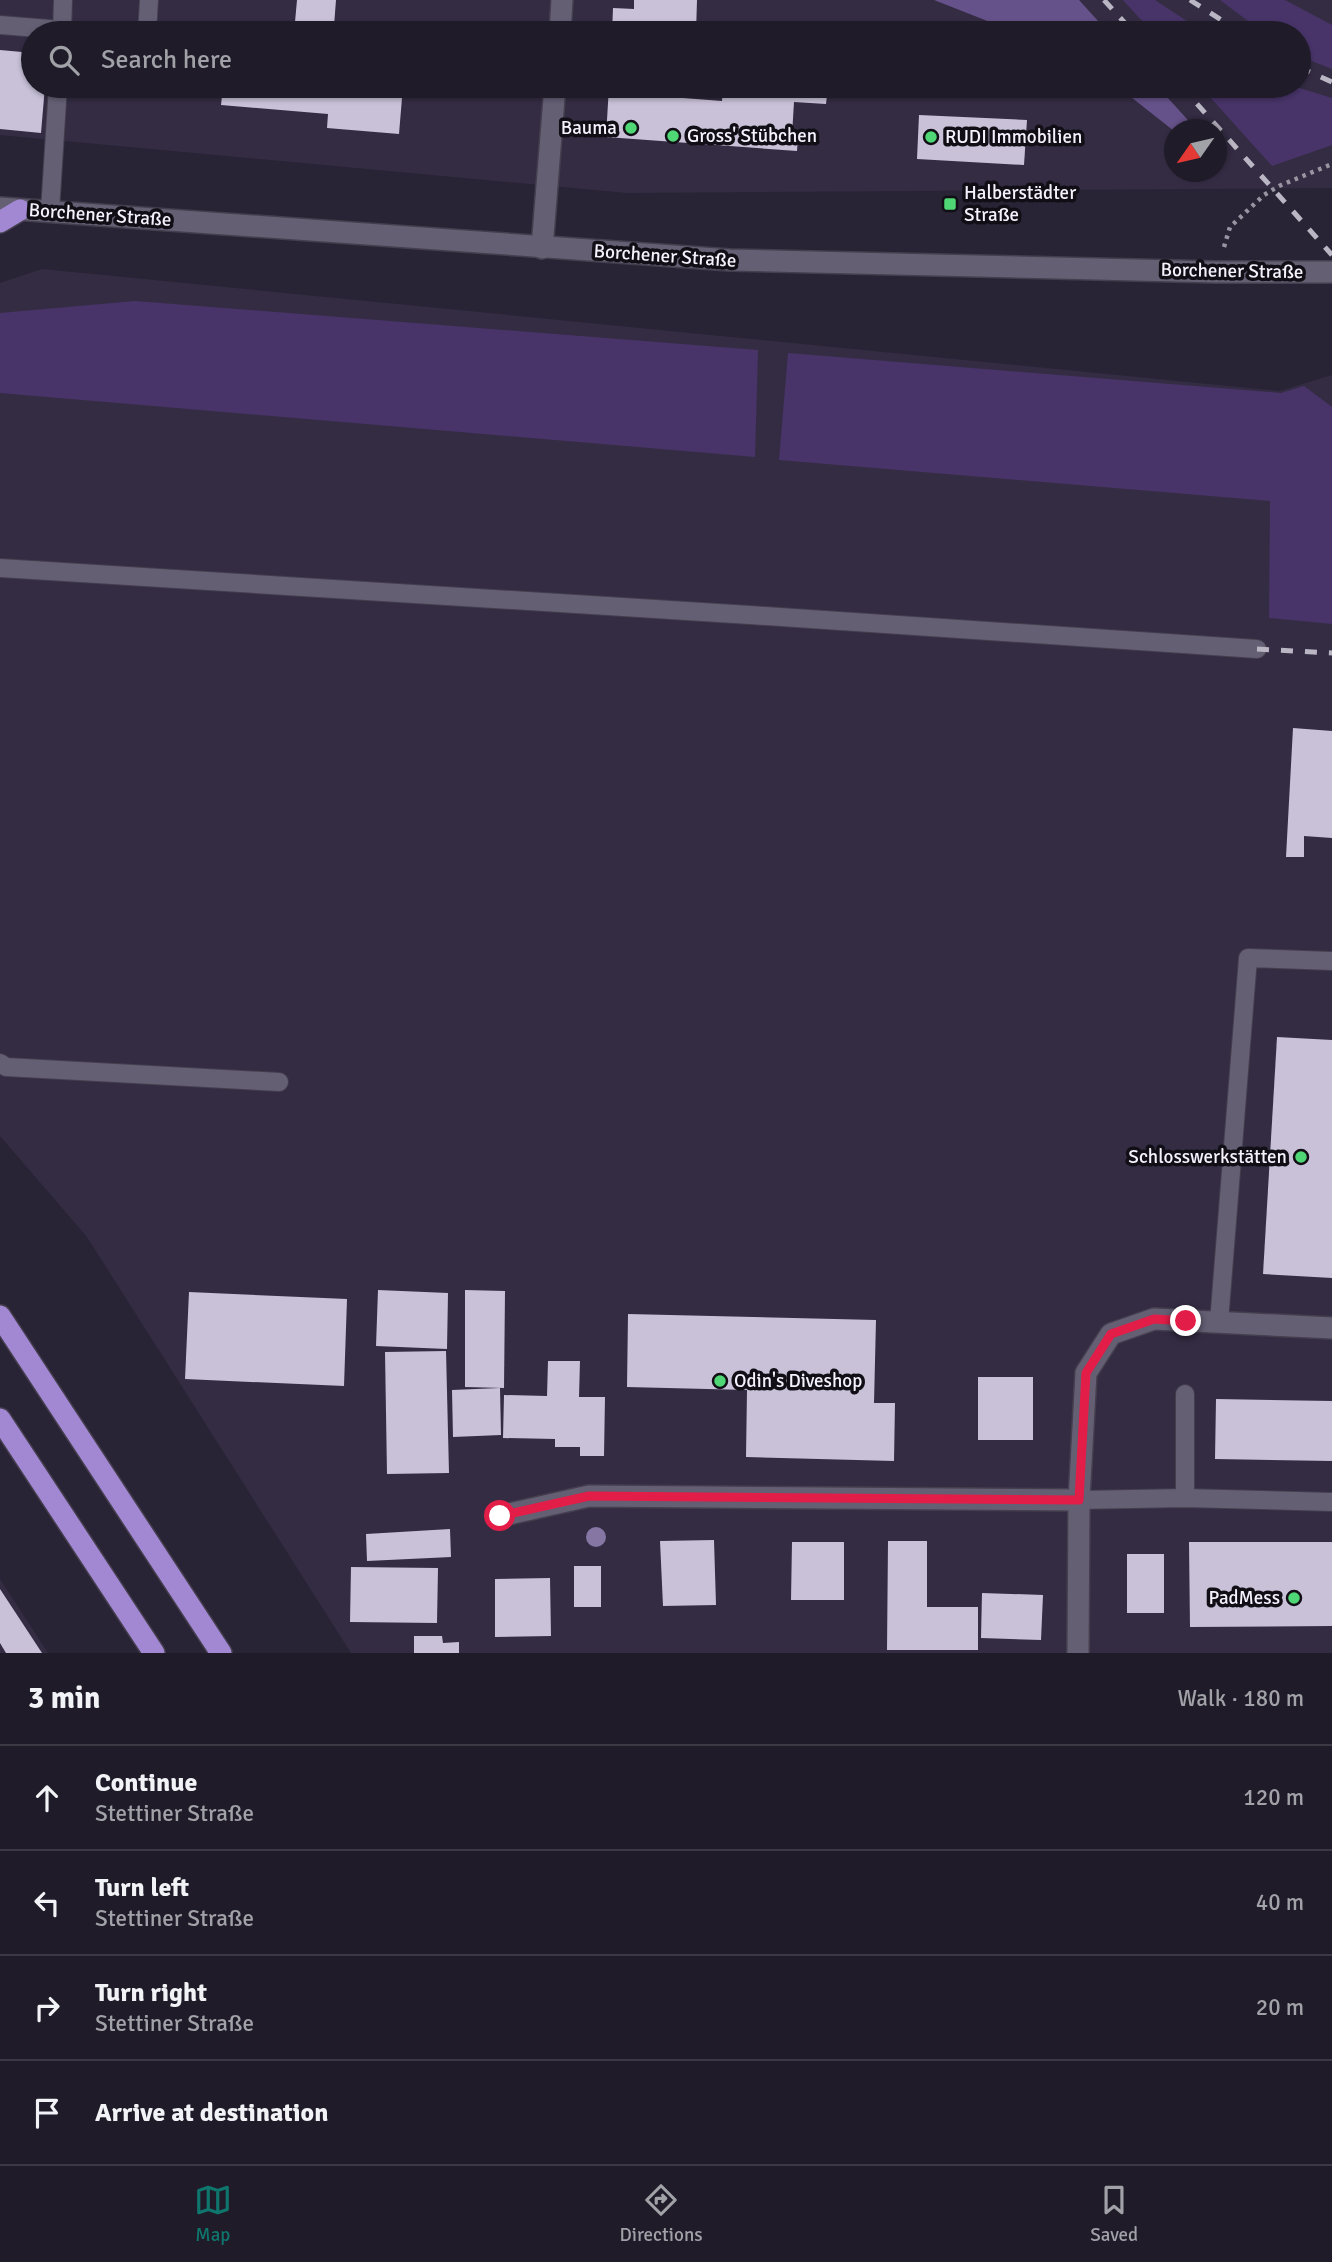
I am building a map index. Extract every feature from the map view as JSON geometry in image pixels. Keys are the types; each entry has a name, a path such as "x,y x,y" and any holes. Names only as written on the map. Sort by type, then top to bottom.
{"highway":[{"path":"0,222 10,209"},
{"path":"0,1316 221,1653"},
{"path":"0,1419 154,1653"}],"street":[{"path":"561,21 562,0"},
{"path":"542,248 554,98"},
{"name":"Borchener Straße","path":"10,209 730,260 1216,272 1332,272"},
{"path":"1078,1653 1079,1500 1086,1373 1111,1334 1154,1319 1332,1328"},
{"path":"500,1516 589,1496 1079,1500"}],"lane":[{"path":"62,21 63,0"},
{"path":"148,21 149,0"},
{"path":"0,25 21,27"},
{"path":"50,211 57,98"},
{"path":"0,568 1257,649"},
{"path":"1219,1322 1248,958 1332,961"},
{"path":"0,1063 6,1068 279,1082"},
{"path":"1185,1394 1185,1498"},
{"path":"1079,1500 1185,1498 1332,1502"}],"path":[{"path":"1216,272 1230,227 1264,195 1332,164"}],"shaded area":[{"path":"0,0 1332,0 1332,188 627,193 0,135"},
{"path":"934,0 1079,0 1098,21 987,21"},
{"path":"1123,0 1155,0 1187,21 1142,21"},
{"path":"1220,0 1285,0 1332,25 1332,69 1311,61 1311,21 1248,21"},
{"path":"1311,92 1332,98 1332,145 1272,166 1211,98 1311,98"},
{"path":"1132,98 1168,98 1187,119 1164,119 1164,123"},
{"path":"42,269 1280,391 1332,375 1332,1653 351,1653 87,1237 0,1136 0,283"},
{"path":"135,301 758,350 755,457 0,393 0,313"},
{"path":"788,353 1281,393 1304,386 1332,407 1332,624 1269,618 1270,501 779,460"},
{"path":"0,1579 48,1653 0,1653"}],"building":[{"path":"297,0 336,0 334,21 295,21"},
{"path":"634,0 697,0 696,21 612,21 613,8 634,9"},
{"path":"0,50 21,52 21,98 44,98 41,133 0,129"},
{"path":"222,98 402,98 399,134 327,128 328,114 221,105"},
{"path":"608,98 722,101 722,98 827,98 826,104 794,102 792,135 798,135 797,151 606,137"},
{"path":"919,115 1027,120 1024,165 917,159"},
{"path":"1293,728 1332,731 1332,838 1304,836 1304,857 1286,857"},
{"name":"Schlosswerkstätten","path":"1277,1037 1332,1040 1332,1278 1263,1274"},
{"path":"378,1290 448,1293 447,1349 376,1346"},
{"path":"465,1290 505,1291 504,1388 465,1387"},
{"path":"189,1292 347,1299 344,1386 185,1379"},
{"path":"628,1314 876,1320 874,1403 895,1403 894,1461 746,1457 747,1390 627,1387"},
{"path":"446,1351 449,1473 387,1474 385,1352"},
{"path":"548,1361 580,1361 579,1397 605,1397 604,1456 580,1456 580,1447 555,1447 555,1439 503,1438 504,1395 547,1396"},
{"path":"978,1377 1033,1377 1033,1440 978,1440"},
{"path":"500,1388 501,1435 453,1437 452,1390"},
{"path":"1216,1399 1332,1401 1332,1461 1215,1459"},
{"path":"450,1529 451,1557 367,1561 366,1534"},
{"path":"714,1540 716,1605 663,1606 660,1541"},
{"path":"888,1541 927,1541 927,1607 978,1607 978,1650 887,1650"},
{"path":"792,1542 844,1542 844,1600 791,1600"},
{"path":"1189,1542 1332,1542 1332,1626 1190,1627"},
{"path":"1127,1554 1164,1554 1164,1613 1127,1613"},
{"path":"574,1566 601,1566 601,1607 574,1607"},
{"path":"351,1567 438,1568 437,1623 350,1622"},
{"path":"550,1578 551,1636 495,1637 495,1579"},
{"path":"0,1589 42,1653 6,1653 0,1643"},
{"path":"982,1593 1043,1595 1041,1640 981,1638"},
{"path":"414,1636 442,1636 443,1643 459,1642 459,1653 414,1653"}],"railway":[{"path":"1104,0 1123,21"},
{"path":"1190,0 1223,21"},
{"path":"1311,72 1332,82"},
{"path":"1192,98 1332,255"},
{"path":"1257,649 1332,653"}],"place":[{"name":"Bauma","path":"631,128"},
{"name":"Gross' Stübchen","path":"673,136"},
{"name":"RUDI Immobilien","path":"931,137"},
{"name":"Halberstädter Straße","path":"950,204"},
{"name":"Schlosswerkstätten","path":"1301,1157"},
{"name":"Odin's Diveshop","path":"720,1381"},
{"name":"PadMess","path":"1294,1598"}],"route":[{"path":"500,1516 589,1496 1079,1500 1086,1373 1111,1334 1154,1319 1186,1321"}]}
